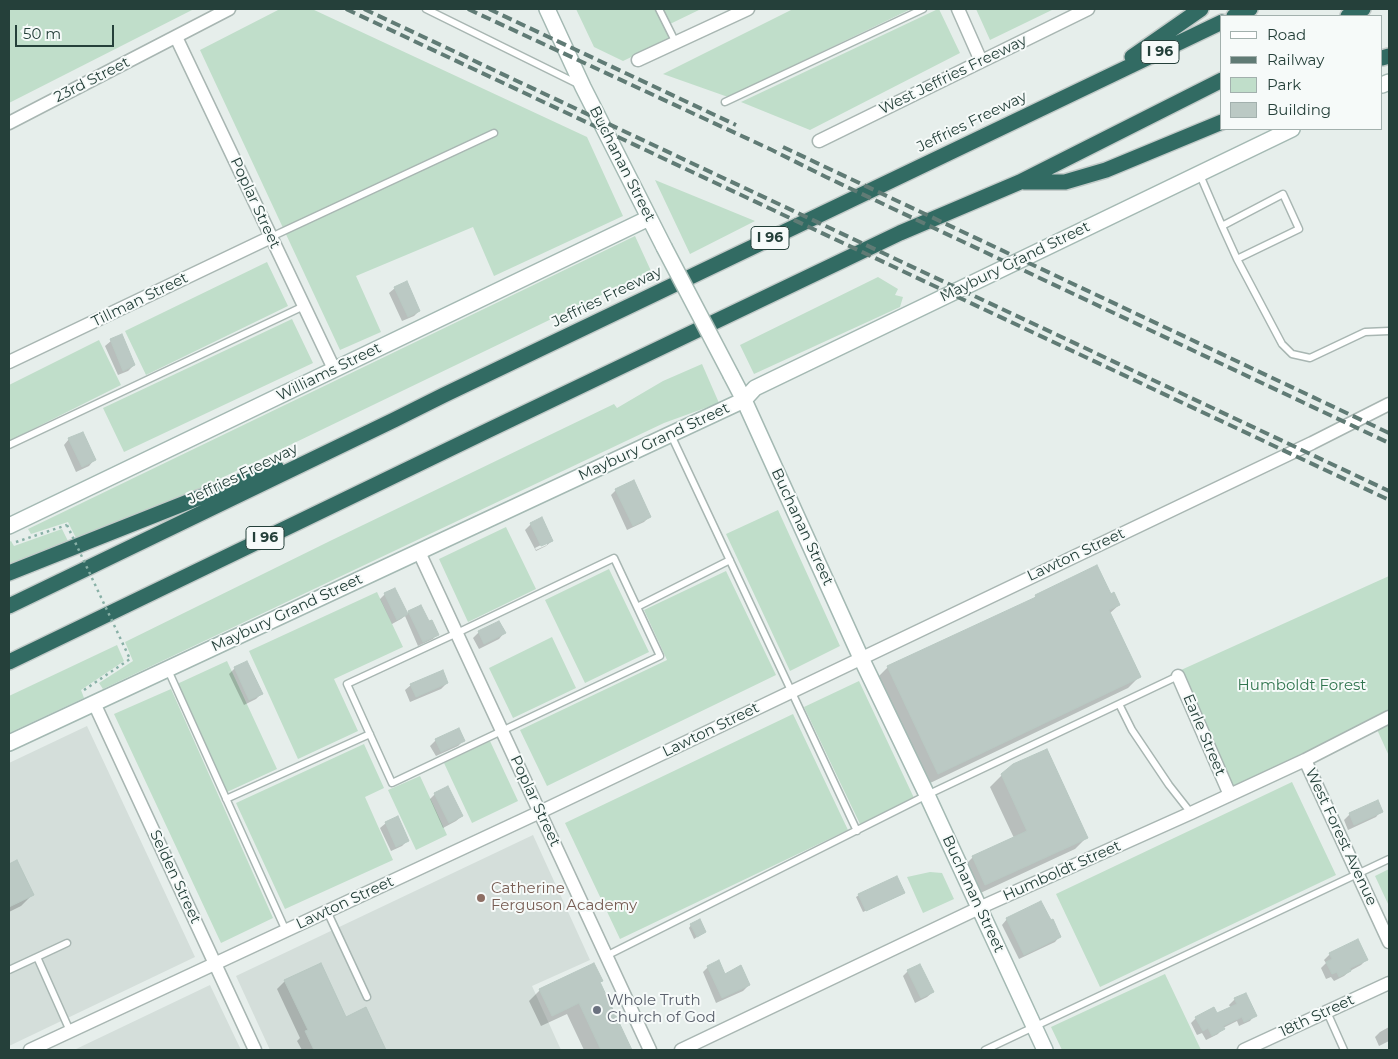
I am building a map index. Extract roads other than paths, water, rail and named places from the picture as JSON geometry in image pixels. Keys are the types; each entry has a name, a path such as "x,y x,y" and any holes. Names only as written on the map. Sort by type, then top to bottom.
{"highway":[{"path":"1097,82 1201,9"},
{"path":"1236,15 1250,9"},
{"path":"1350,15 1363,9"},
{"name":"Jeffries Freeway","path":"9,606 394,420 452,390 1220,23"},
{"name":"I 96","path":"9,662 891,238 1020,182 1220,81"},
{"path":"1020,182 1065,182 1106,170 1220,123"},
{"path":"9,572 394,420"},
{"path":"9,666 40,648"}],"street":[{"name":"23rd Street","path":"9,123 229,9"},
{"name":"Buchanan Street","path":"547,9 583,87 649,218 744,400 861,658 1045,1050"},
{"path":"638,60 748,9"},
{"path":"958,9 981,61"},
{"name":"West Jeffries Freeway","path":"819,141 1088,9"},
{"name":"Poplar Street","path":"176,36 334,369"},
{"name":"Maybury Grand Street","path":"9,743 744,400 755,388 1290,130"},
{"name":"Williams Street","path":"9,524 649,218"},
{"name":"Tillman Street","path":"9,362 271,237"},
{"name":"Lawton Street","path":"30,1050 540,812 1304,447 1389,404"},
{"name":"Poplar Street","path":"419,552 650,1050"},
{"name":"Earle Street","path":"1178,676 1230,795"},
{"name":"Selden Street","path":"94,703 255,1050"},
{"name":"Humboldt Street","path":"681,1050 979,908 1305,760 1389,717"},
{"name":"West Forest Avenue","path":"1305,760 1389,942"},
{"name":"18th Street","path":"1244,1050 1389,983"}],"lane":[{"path":"426,9 583,87"},
{"path":"659,9 676,43"},
{"path":"725,102 923,9"},
{"path":"271,237 494,133"},
{"path":"1199,173 1237,259 1282,344 1292,354 1310,358 1365,332 1389,331"},
{"path":"1222,226 1283,194 1299,229 1237,259"},
{"path":"9,445 304,306"},
{"path":"671,434 857,831"},
{"path":"614,558 660,656 392,783 347,684 457,634 614,558"},
{"path":"637,606 730,560"},
{"path":"167,669 286,931"},
{"path":"606,956 927,796 1178,676"},
{"path":"1119,704 1132,730 1169,785 1191,813"},
{"path":"226,799 370,734"},
{"path":"986,1050 1389,859"},
{"path":"327,911 367,997"},
{"path":"9,970 67,943"},
{"path":"37,957 70,1031"},
{"path":"1326,1012 1344,1050"}],"railway":[{"path":"346,9 1389,500"},
{"path":"364,9 1389,491"},
{"path":"468,9 772,150 1389,443"},
{"path":"489,9 736,125"},
{"path":"783,147 1389,433"}],"place":[{"name":"Catherine Ferguson Academy","path":"481,898"},
{"name":"Whole Truth Church of God","path":"597,1010"}],"park label":[{"name":"Humboldt Forest","path":"1302,686"}]}
